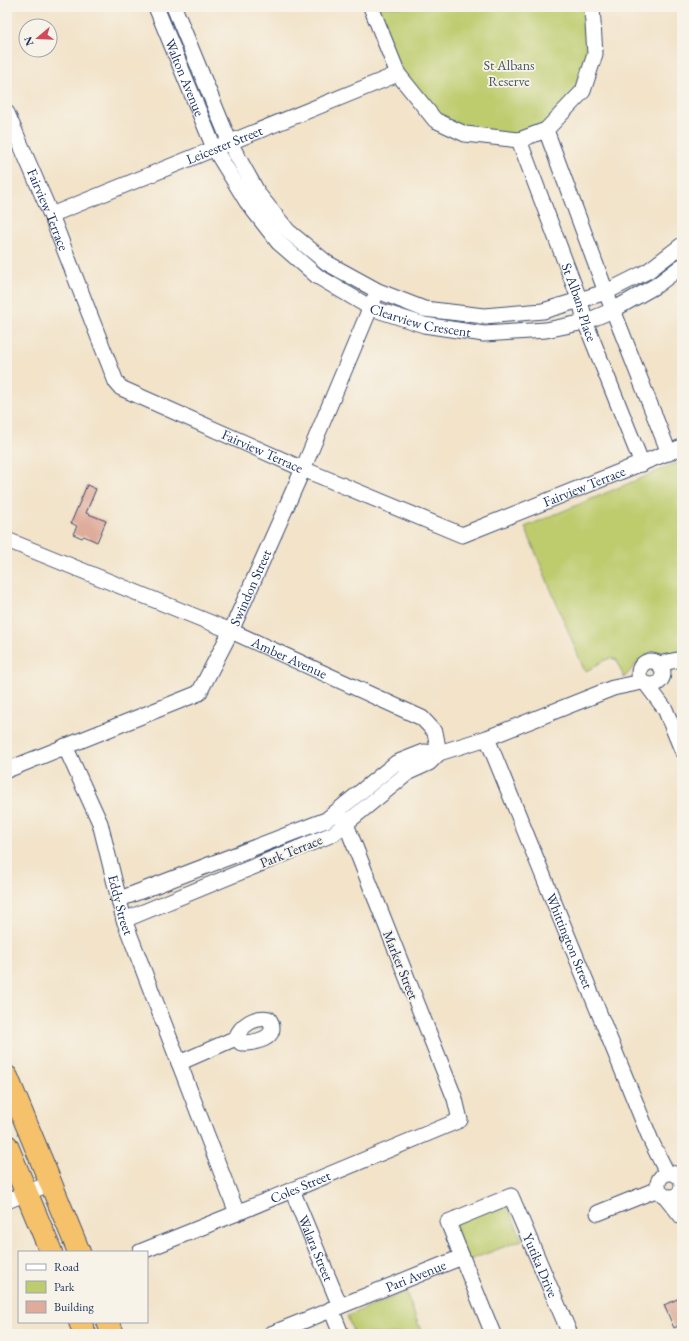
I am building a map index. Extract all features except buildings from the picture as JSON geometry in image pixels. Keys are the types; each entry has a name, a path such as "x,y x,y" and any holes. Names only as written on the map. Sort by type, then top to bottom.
{"highway":[{"path":"7,1077 79,1251"},
{"path":"7,1146 17,1197 50,1251"},
{"path":"80,1323 85,1334"},
{"path":"108,1323 113,1334"}],"street":[{"name":"Walton Avenue","path":"156,7 214,148"},
{"name":"Walton Avenue","path":"174,7 230,143"},
{"path":"371,7 398,74 435,120 464,134 519,140 546,130 583,91 596,54 592,7"},
{"name":"Leicester Street","path":"51,215 398,74"},
{"name":"Fairview Terrace","path":"7,113 51,215 116,382 121,388 303,469 462,535 676,450"},
{"name":"St Albans Place","path":"546,130 613,310 676,450"},
{"name":"St Albans Place","path":"519,140 580,301 585,322 642,464"},
{"name":"Clearview Crescent","path":"230,143 259,195 288,231 327,263 378,291 424,309 484,316 543,311 606,292 648,271 682,245"},
{"name":"Clearview Crescent","path":"214,148 247,202 278,242 317,276 370,308 424,325 484,334 546,330 585,322 613,310 657,285 682,266"},
{"name":"Swindon Street","path":"7,770 199,692 231,630 303,469 378,291"},
{"name":"Amber Avenue","path":"7,540 231,630 422,718 435,732 439,753"},
{"name":"Park Terrace","path":"120,900 326,820 396,763 424,752 439,753 486,738 613,688 651,676 682,750"},
{"name":"Whittington Street","path":"486,738 652,1143 673,1186 682,1217"},
{"name":"Eddy Street","path":"65,746 100,823 124,920 237,1213"},
{"name":"Park Terrace","path":"124,920 333,834 409,772 429,763 439,753"},
{"name":"Marker Street","path":"338,811 346,824 455,1099 460,1120"},
{"path":"179,1062 236,1038"},
{"name":"Coles Street","path":"142,1251 460,1120"},
{"path":"17,1197 51,1183"},
{"path":"598,1213 673,1186"},
{"name":"Walara Street","path":"292,1190 336,1308 341,1334"},
{"name":"Pari Avenue","path":"271,1334 462,1257 448,1222 511,1196"},
{"name":"Yutika Drive","path":"511,1196 570,1334"},
{"path":"462,1257 493,1334"}],"green space":[{"name":"St Albans Reserve","path":"371,7 592,7 595,54 561,115 519,140 435,120 398,74"},
{"path":"682,461 682,654 662,660 650,658 642,660 637,663 624,678 617,660 611,658 585,672 525,527"},
{"path":"506,1202 522,1240 467,1261 452,1224"},
{"path":"406,1292 422,1334 354,1334 347,1316"}]}
